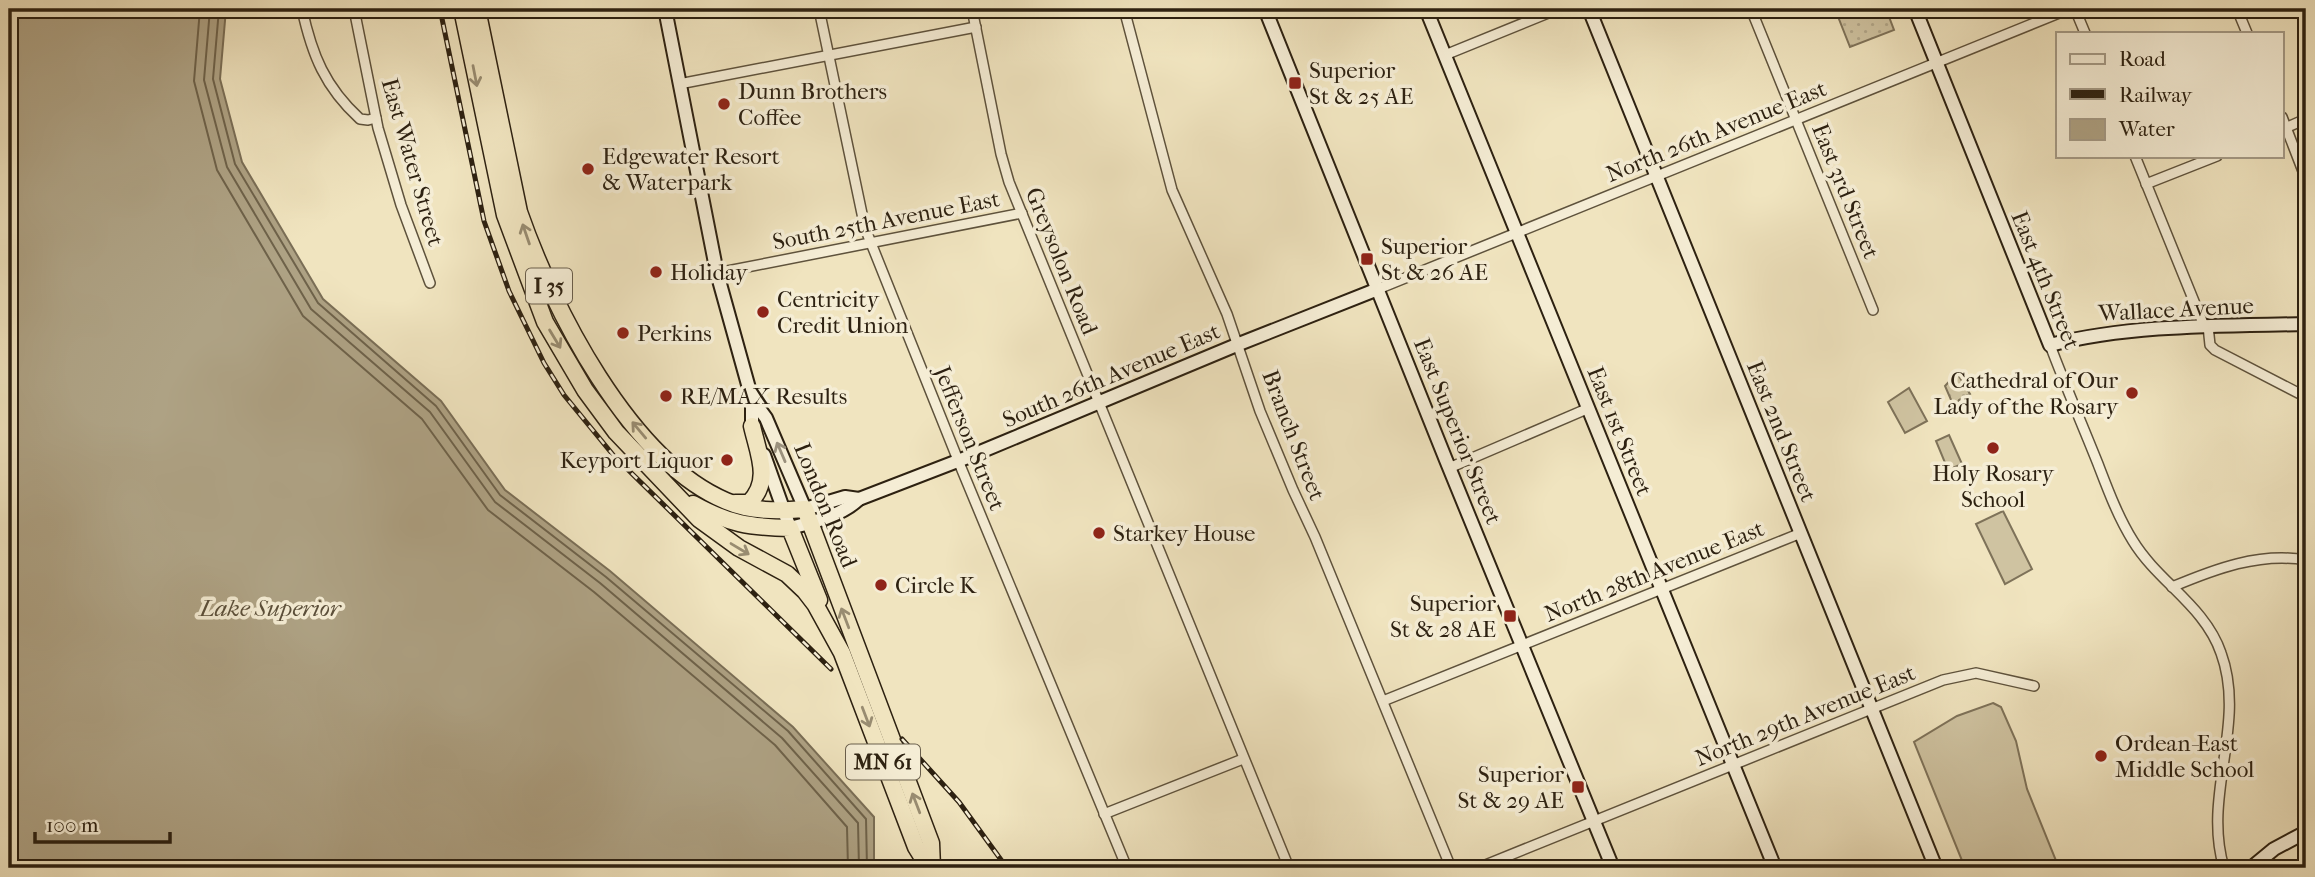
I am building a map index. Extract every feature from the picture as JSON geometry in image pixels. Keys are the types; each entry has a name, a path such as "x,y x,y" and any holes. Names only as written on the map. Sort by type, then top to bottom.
{"highway":[{"name":"I 35","path":"462,9 505,215 545,322 585,390 616,432 670,488 715,516 741,525 790,528"},
{"name":"I 35","path":"477,9 519,212 530,245 556,304 604,389 655,449 690,480 729,503 761,510 785,510"},
{"path":"729,503 749,503 759,493 764,476 752,425"},
{"path":"670,488 699,519 727,540 779,569 796,582 815,604 842,653"},
{"path":"785,510 808,516"},
{"name":"London Road","path":"808,516 931,843 930,868"},
{"name":"London Road","path":"790,528 842,653"},
{"name":"MN 61","path":"842,653 916,847 930,868"}],"street":[{"path":"302,9 310,46 323,74 360,119 376,118"},
{"name":"East Water Street","path":"354,9 376,118 401,205 430,284"},
{"name":"London Road","path":"665,9 717,273 752,399 752,425 790,528"},
{"name":"Jefferson Street","path":"819,9 860,213 958,461 1126,868"},
{"name":"Greysolon Road","path":"972,9 1001,155 1021,213 1289,868"},
{"name":"Branch Street","path":"1125,9 1171,190 1239,344 1260,411 1451,868"},
{"name":"East Superior Street","path":"1265,9 1613,868"},
{"name":"East 1st Street","path":"1426,9 1775,868"},
{"path":"1445,55 1558,9"},
{"name":"East 2nd Street","path":"1589,9 1936,868"},
{"name":"East 3rd Street","path":"1751,9 1872,310"},
{"name":"East 4th Street","path":"1914,9 2124,527 2139,550 2200,615 2214,635 2226,674 2230,699 2229,727 2217,810 2218,838 2224,868"},
{"name":"North 26th Avenue East","path":"1378,289 2069,9"},
{"path":"2075,9 2085,32"},
{"path":"2237,9 2247,32"},
{"path":"679,84 976,27"},
{"path":"2306,119 2284,129 2306,179"},
{"path":"2135,158 2206,326 2210,345 2306,397"},
{"path":"2146,184 2212,158"},
{"name":"South 25th Avenue East","path":"717,273 1021,213"},
{"name":"South 26th Avenue East","path":"790,528 808,516 848,509 859,499 1378,289"},
{"name":"Wallace Avenue","path":"2050,345 2096,334 2206,326 2306,324"},
{"name":"London Road","path":"752,399 766,418 808,516"},
{"path":"1449,468 1589,408"},
{"name":"North 28th Avenue East","path":"1383,701 1801,533"},
{"path":"2172,587 2240,562 2268,558 2306,560"},
{"name":"North 29th Avenue East","path":"1478,868 1942,680 1971,673 2034,686"},
{"path":"1104,814 1244,759"},
{"path":"2251,868 2274,849 2306,832"}],"shaded area":[{"path":"1835,9 1886,9 1894,30 1850,47"},
{"path":"1957,373 1970,394 1959,400 1955,409 1945,386"},
{"path":"1909,388 1927,421 1905,433 1888,402"},
{"path":"1949,435 1962,464 1948,470 1936,441"},
{"path":"2003,511 2032,569 2005,584 1976,524"},
{"path":"1993,703 2001,707 2016,741 2027,789 2059,868 1965,868 1914,742 1957,716"}],"water":[{"name":"Lake Superior","path":"9,9 226,9 220,79 242,162 323,299 441,401 505,490 610,571 793,727 874,817 874,868 9,868"}],"railway":[{"path":"440,9 484,221 509,291 544,363 564,395 614,456 831,669"},
{"path":"902,739 959,802 1007,868"}],"place":[{"name":"Superior St & 25 AE","path":"1295,83"},
{"name":"Dunn Brothers Coffee","path":"724,104"},
{"name":"Edgewater Resort & Waterpark","path":"588,169"},
{"name":"Superior St & 26 AE","path":"1367,259"},
{"name":"Holiday","path":"656,272"},
{"name":"Centricity Credit Union","path":"763,312"},
{"name":"Perkins","path":"623,333"},
{"name":"Cathedral of Our Lady of the Rosary","path":"2132,393"},
{"name":"RE/MAX Results","path":"666,396"},
{"name":"Holy Rosary School","path":"1993,448"},
{"name":"Keyport Liquor","path":"727,460"},
{"name":"Starkey House","path":"1099,533"},
{"name":"Circle K","path":"881,585"},
{"name":"Superior St & 28 AE","path":"1510,616"},
{"name":"Ordean-East Middle School","path":"2101,756"},
{"name":"Superior St & 29 AE","path":"1578,787"}]}
